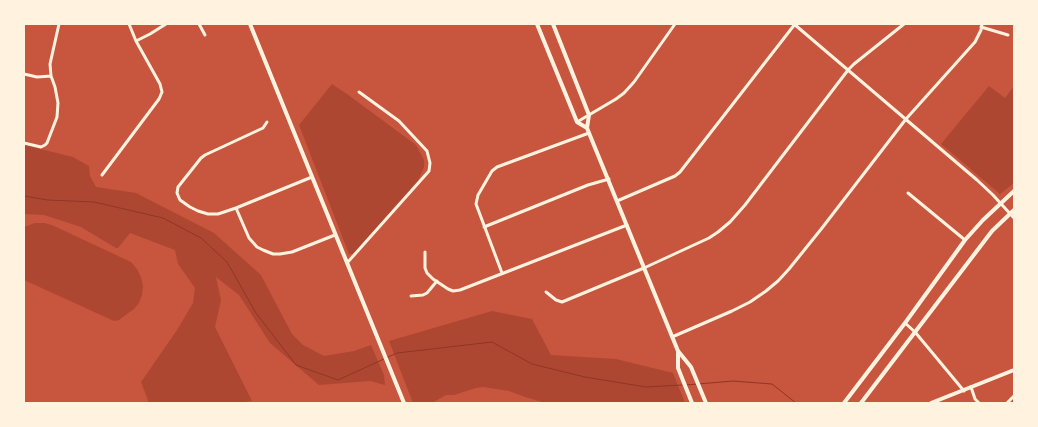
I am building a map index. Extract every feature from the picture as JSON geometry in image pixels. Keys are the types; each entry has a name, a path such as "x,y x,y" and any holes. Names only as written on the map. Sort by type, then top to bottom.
{"main road":[{"path":"250,24 404,403"},
{"path":"537,24 577,122 587,128"},
{"path":"553,24 589,115 587,128 589,133 678,351 691,367 706,403"},
{"path":"844,403 965,240 982,220 1014,191"},
{"path":"861,403 992,231 1014,210"},
{"path":"678,351 678,368 692,403"},
{"path":"930,403 1014,370"}],"street":[{"path":"24,142 40,147 45,146 48,143 57,117 58,95 51,76 51,56 59,24"},
{"path":"102,175 159,99 162,92 160,84 136,41 129,24"},
{"path":"136,41 166,24"},
{"path":"199,24 205,35"},
{"path":"577,122 616,99 634,82 675,24"},
{"path":"617,201 675,176 680,172 794,24 977,180 1014,218"},
{"path":"546,292 562,302 634,273 718,232 745,205 848,70 904,24"},
{"path":"672,337 732,311 766,292 789,269 906,119 975,42 982,25 1008,35"},
{"path":"24,74 37,77 51,76"},
{"path":"347,264 429,171 430,163 427,151 399,121 359,92"},
{"path":"267,122 263,128 200,158 178,187 177,193 180,200 202,213 218,214 312,177"},
{"path":"502,273 477,208 476,200 492,171 497,167 589,133"},
{"path":"484,227 588,185 608,179"},
{"path":"908,193 965,240"},
{"path":"236,208 249,238 257,247 273,254 292,252 335,235"},
{"path":"425,252 425,268 428,273 436,281 454,291 627,225"},
{"path":"411,296 423,295 436,281"},
{"path":"904,323 916,332 964,391"},
{"path":"971,387 975,399 979,403"},
{"path":"1007,403 1014,396"}],"shaded area":[{"path":"332,84 416,145 424,160 424,167 418,181 353,254 349,254 299,125"},
{"path":"989,86 1005,98 1014,86 1014,183 1000,194 941,144"},
{"path":"24,145 73,157 89,166 90,176 96,187 136,193 214,233 261,275 292,334 303,345 324,356 354,351 371,345 384,375 385,385 370,381 319,385 270,343 239,295 216,277 221,300 215,327 252,401 238,403 149,403 141,382 193,303 195,288 178,264 175,250 130,233 116,248 81,227 44,215 24,214"},
{"path":"35,223 52,225 131,262 141,277 143,286 139,303 119,320 114,321 24,280 24,227"},
{"path":"492,311 532,319 551,355 616,359 673,373 685,403 546,403 509,391 483,387 454,395 446,395 432,403 413,403 389,341"}],"waterway":[{"path":"24,196 48,200 94,202 163,218 201,238 227,262 256,313 296,365 338,380 397,353 492,342 532,364 585,377 646,387 682,385"},
{"path":"686,385 733,381 772,384 796,403"}]}
